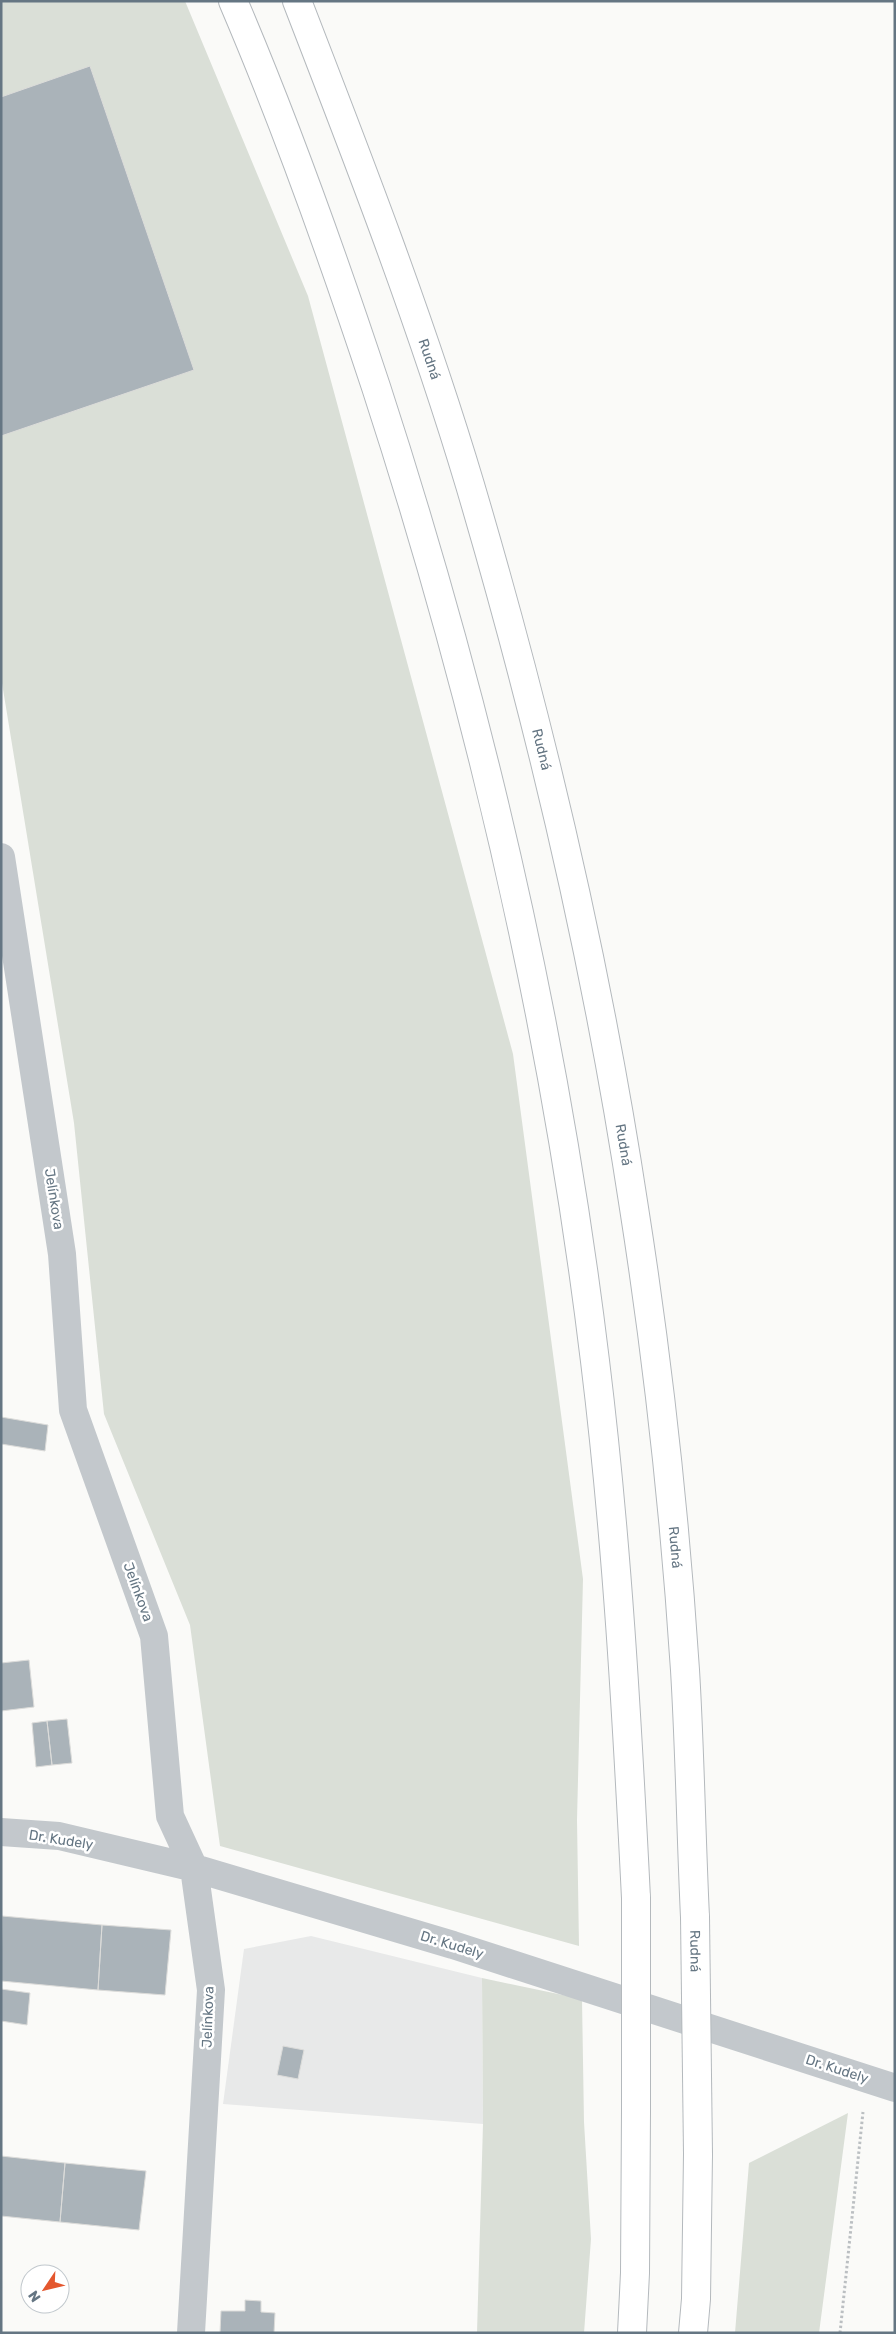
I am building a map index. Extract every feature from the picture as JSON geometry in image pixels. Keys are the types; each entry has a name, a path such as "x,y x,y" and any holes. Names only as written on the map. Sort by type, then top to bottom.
{"highway":[{"path":"233,1 338,273 414,503 470,705 513,884 550,1067 576,1220 595,1357 617,1576 625,1680 636,1898 635,2273 632,2333"},
{"name":"Rudná","path":"297,1 394,254 469,481 528,692 570,866 612,1079 634,1210 654,1354 674,1540 684,1664 695,1917 698,2154 696,2298 693,2333"}],"street":[{"name":"Jelínkova","path":"1,857 62,1254 73,1410 154,1636 170,1816 194,1868 211,1990 191,2333"},
{"name":"Dr. Kudely","path":"1,1832 59,1836 194,1868 453,1945 895,2088"}],"path":[{"path":"840,2333 867,2079"}],"shaded area":[{"path":"1,1 185,1 308,296 513,1054 583,1579 577,1820 579,1946 220,1846 190,1625 104,1414 74,1123 1,677"},
{"path":"311,1936 482,1978 483,2124 223,2104 244,1949"},
{"path":"482,1978 582,1999 584,2122 591,2239 584,2333 477,2333 483,2124"},
{"path":"848,2113 819,2333 735,2333 749,2163"}],"building":[{"path":"90,66 194,370 1,436 1,97"},
{"path":"1,1417 48,1425 45,1451 1,1444"},
{"path":"29,1660 34,1707 1,1711 1,1663"},
{"path":"67,1719 72,1763 52,1765 47,1721"},
{"path":"47,1721 52,1765 36,1767 32,1723"},
{"path":"2,1916 102,1925 98,1990 1,1981"},
{"path":"102,1925 171,1930 165,1995 98,1990"},
{"path":"1,1989 30,1993 27,2025 1,2021"},
{"path":"283,2046 304,2050 298,2079 277,2075"},
{"path":"1,2156 65,2163 60,2222 1,2216"},
{"path":"65,2163 146,2171 139,2230 60,2222"},
{"path":"245,2300 261,2301 261,2312 275,2313 274,2333 220,2333 221,2311 245,2311"}]}
